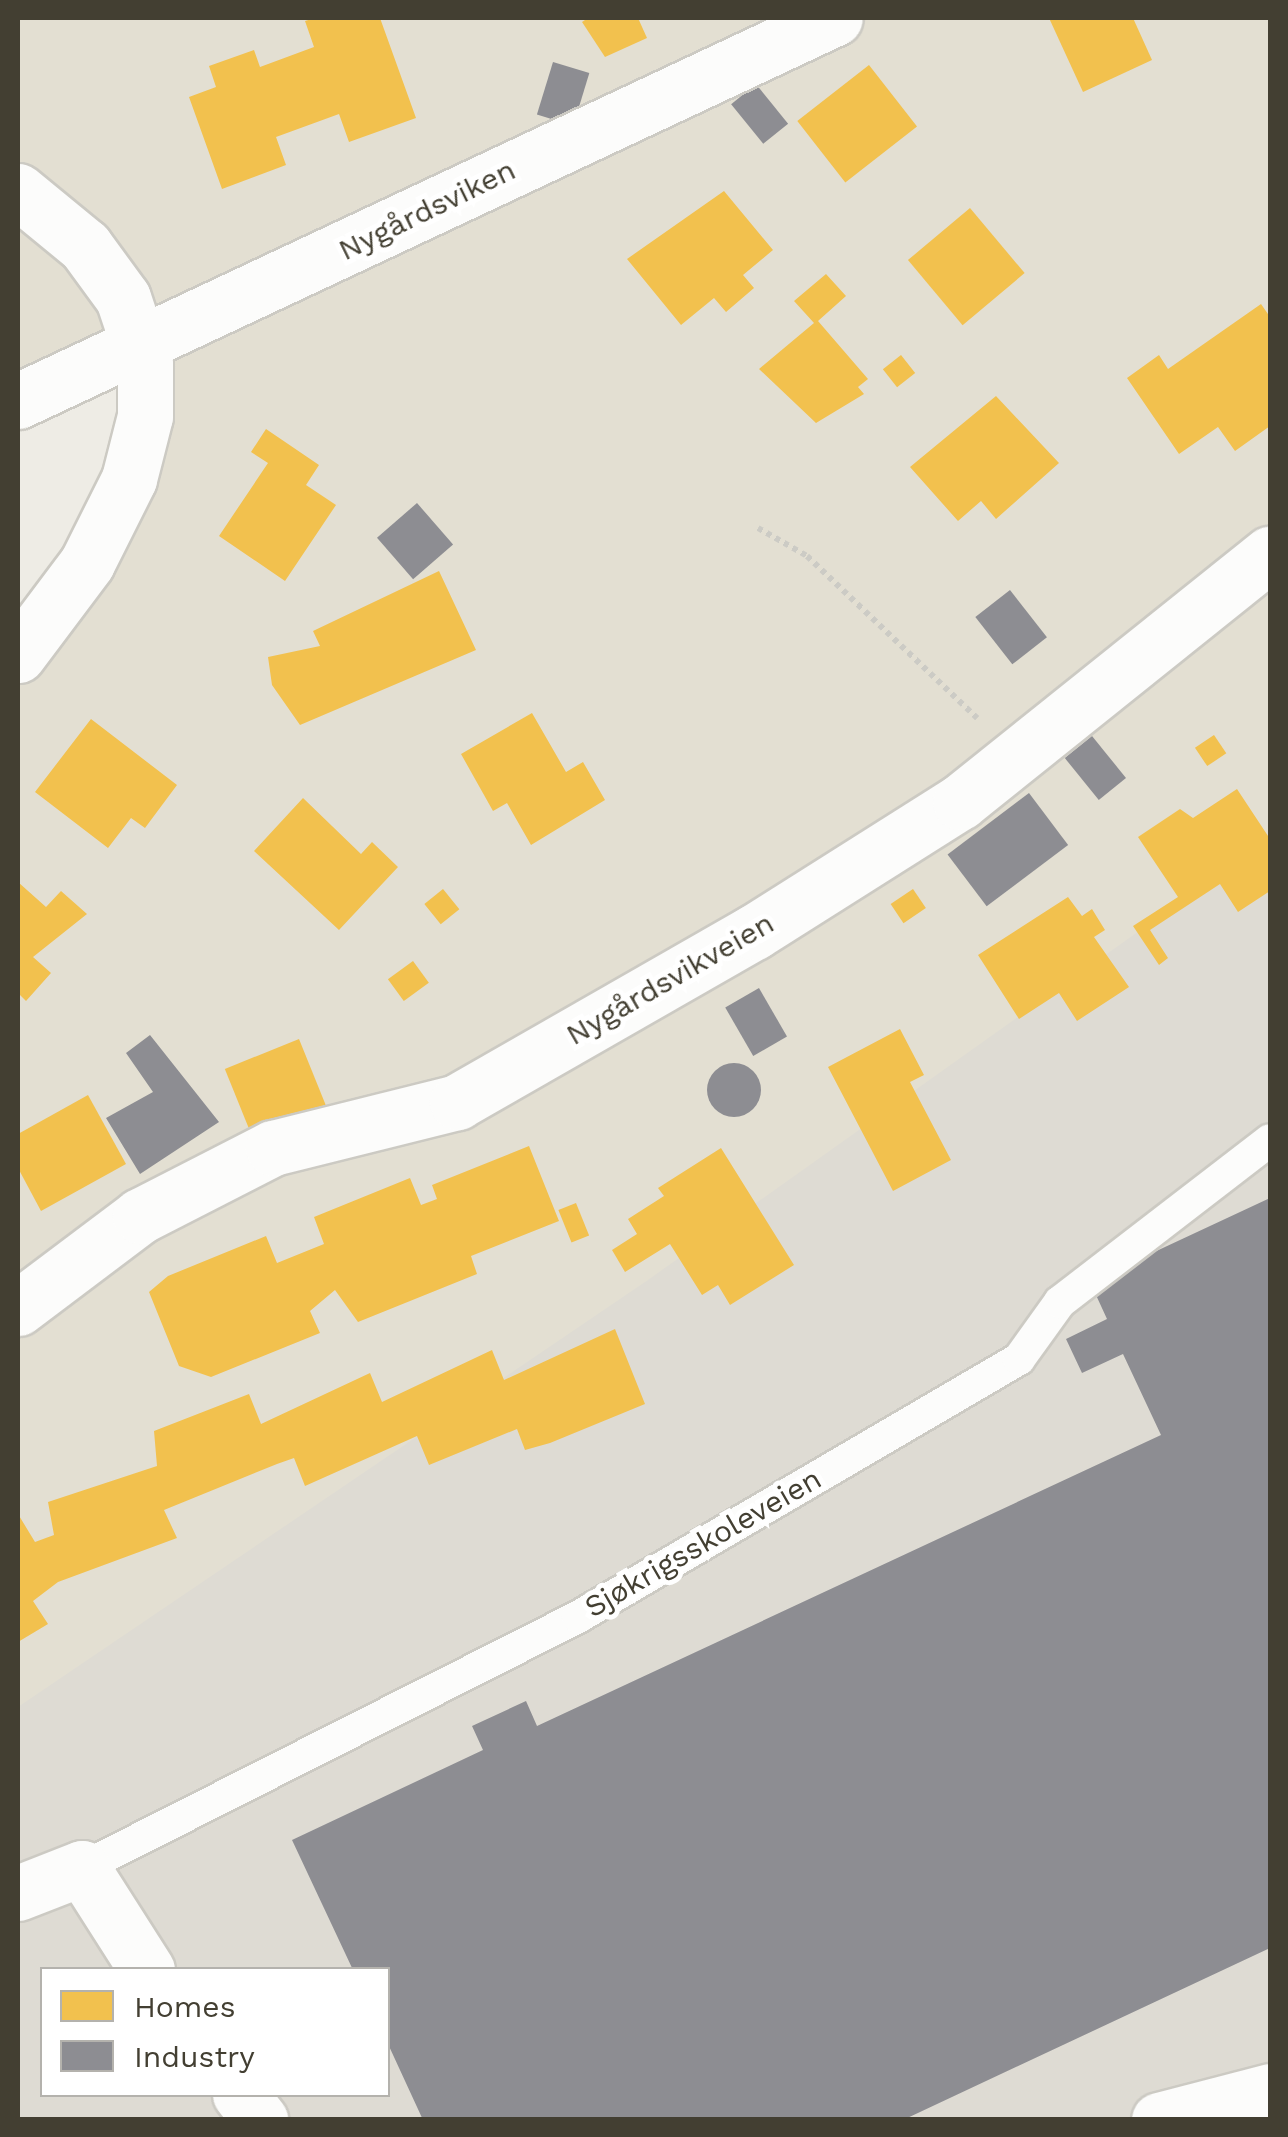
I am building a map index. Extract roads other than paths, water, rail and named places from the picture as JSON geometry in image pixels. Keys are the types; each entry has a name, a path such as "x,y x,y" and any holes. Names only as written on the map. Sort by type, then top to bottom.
{"street":[{"name":"Nygårdsviken","path":"18,401 140,350 835,18"},
{"path":"18,191 85,246 123,298 140,350 145,416 129,479 87,563 18,655"},
{"name":"Nygårdsvikveien","path":"18,1308 140,1216 273,1148 457,1102 754,932 1010,763 1270,554"},
{"path":"82,1868 145,1967"},
{"name":"Sjøkrigsskoleveien","path":"18,1893 82,1868"},
{"path":"1160,2120 1270,2091"},
{"path":"242,2097 260,2120"}],"lane":[{"name":"Sjøkrigsskoleveien","path":"82,1868 578,1616 1018,1359 1060,1302 1270,1140"}]}
